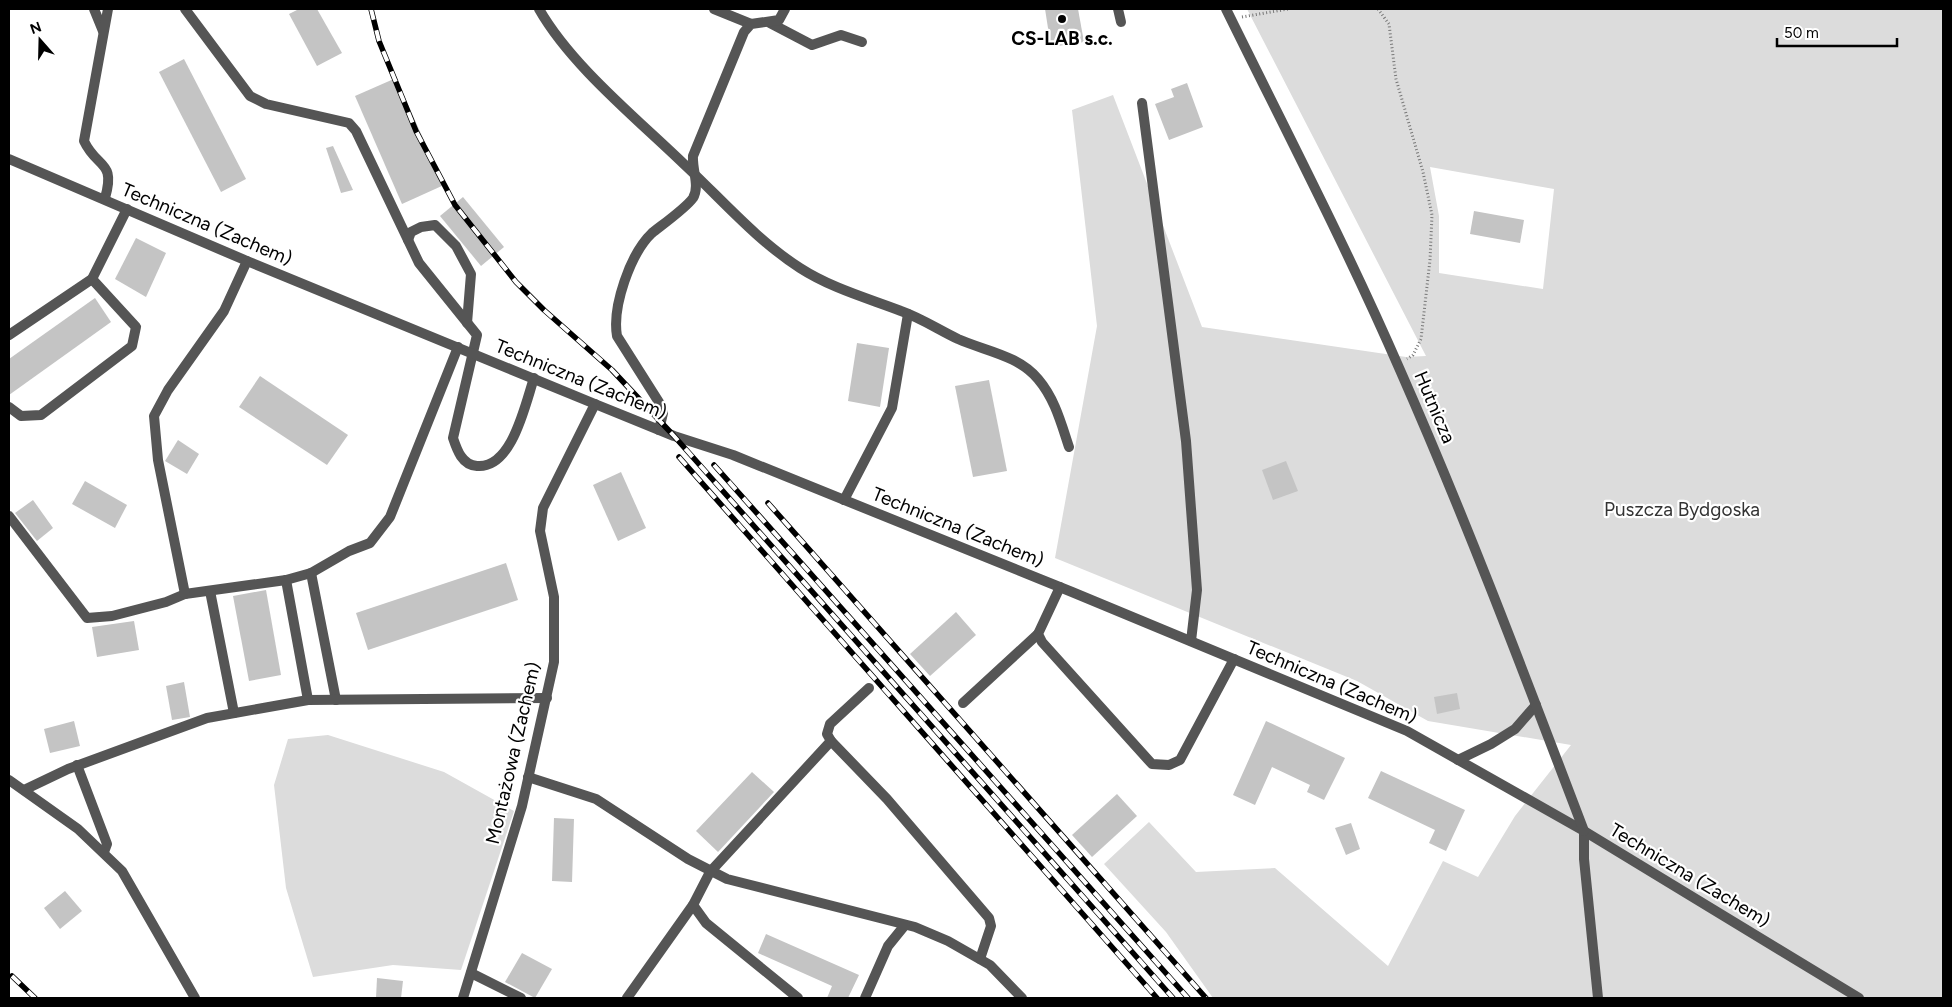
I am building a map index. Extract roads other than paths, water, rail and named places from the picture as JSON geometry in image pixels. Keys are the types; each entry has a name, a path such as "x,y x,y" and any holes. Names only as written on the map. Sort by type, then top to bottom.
{"street":[{"path":"94,9 104,32"},
{"path":"105,198 110,180 106,167 88,149 84,140 108,9"},
{"path":"185,9 250,96 266,104 348,123 356,131 419,263 477,335 454,438 458,454 472,465 492,464 508,449 534,378"},
{"path":"539,9 550,27 592,75 768,245 801,269 854,295 908,314 958,339 1020,363 1038,378 1055,404 1070,447"},
{"path":"714,9 751,24"},
{"path":"770,23 779,20 785,9"},
{"path":"1118,9 1121,22"},
{"name":"Hutnicza","path":"1226,9 1322,202 1398,364 1461,513 1584,831"},
{"path":"659,430 664,413 662,407 623,348 614,324 630,268 639,247 693,197 695,182 693,156 744,32 751,24 760,21 770,23 812,46 841,35 862,42"},
{"path":"1142,103 1186,441 1197,590 1191,641"},
{"name":"Techniczna (Zachem)","path":"9,159 105,198 247,261 595,404 844,500 1060,587 1407,731 1584,831 1859,998"},
{"path":"9,336 92,279 127,209"},
{"path":"408,240 411,232 421,227 435,225 456,246 471,274 467,323"},
{"path":"185,594 158,460 154,416 168,390 224,311 247,261"},
{"path":"9,407 20,416 41,415 132,346 136,327 92,279"},
{"path":"844,500 892,408 908,314"},
{"path":"9,516 87,618 112,616 166,602 185,594 286,580 311,573 349,551 370,543 390,517 458,347"},
{"name":"Montażowa (Zachem)","path":"463,998 522,806 554,662 554,597 540,531 543,508 595,404"},
{"path":"311,573 336,700"},
{"path":"286,580 308,700"},
{"path":"963,703 1038,634 1060,587"},
{"path":"210,591 234,713"},
{"path":"1038,634 1042,642 1152,764 1169,765 1180,760 1234,659"},
{"path":"869,688 830,724 827,734 831,741 887,800 989,918 990,926 980,959"},
{"path":"24,790 77,766 207,718 234,713 308,700 547,698"},
{"path":"1458,760 1491,744 1515,729 1536,705"},
{"path":"627,998 692,905 710,872 831,741"},
{"path":"77,766 107,844 104,852"},
{"path":"528,777 596,799 710,872 727,879 915,927 948,941 990,965 1022,998"},
{"path":"9,780 78,828 122,871 138,894 195,998"},
{"path":"1584,831 1584,859 1598,998"},
{"path":"692,905 706,923 798,998"},
{"path":"865,998 888,946 905,925"},
{"path":"471,973 521,998"}],"railway":[{"path":"371,9 379,41 416,131 455,205 516,282 544,310 612,370 674,436 1173,998"},
{"path":"679,457 1157,998"},
{"path":"714,465 1188,998"},
{"path":"768,503 1206,998"},
{"path":"12,976 35,998"}],"place":[{"name":"CS-LAB s.c.","path":"1062,19"}],"park label":[{"name":"Puszcza Bydgoska","path":"1682,509"}]}
